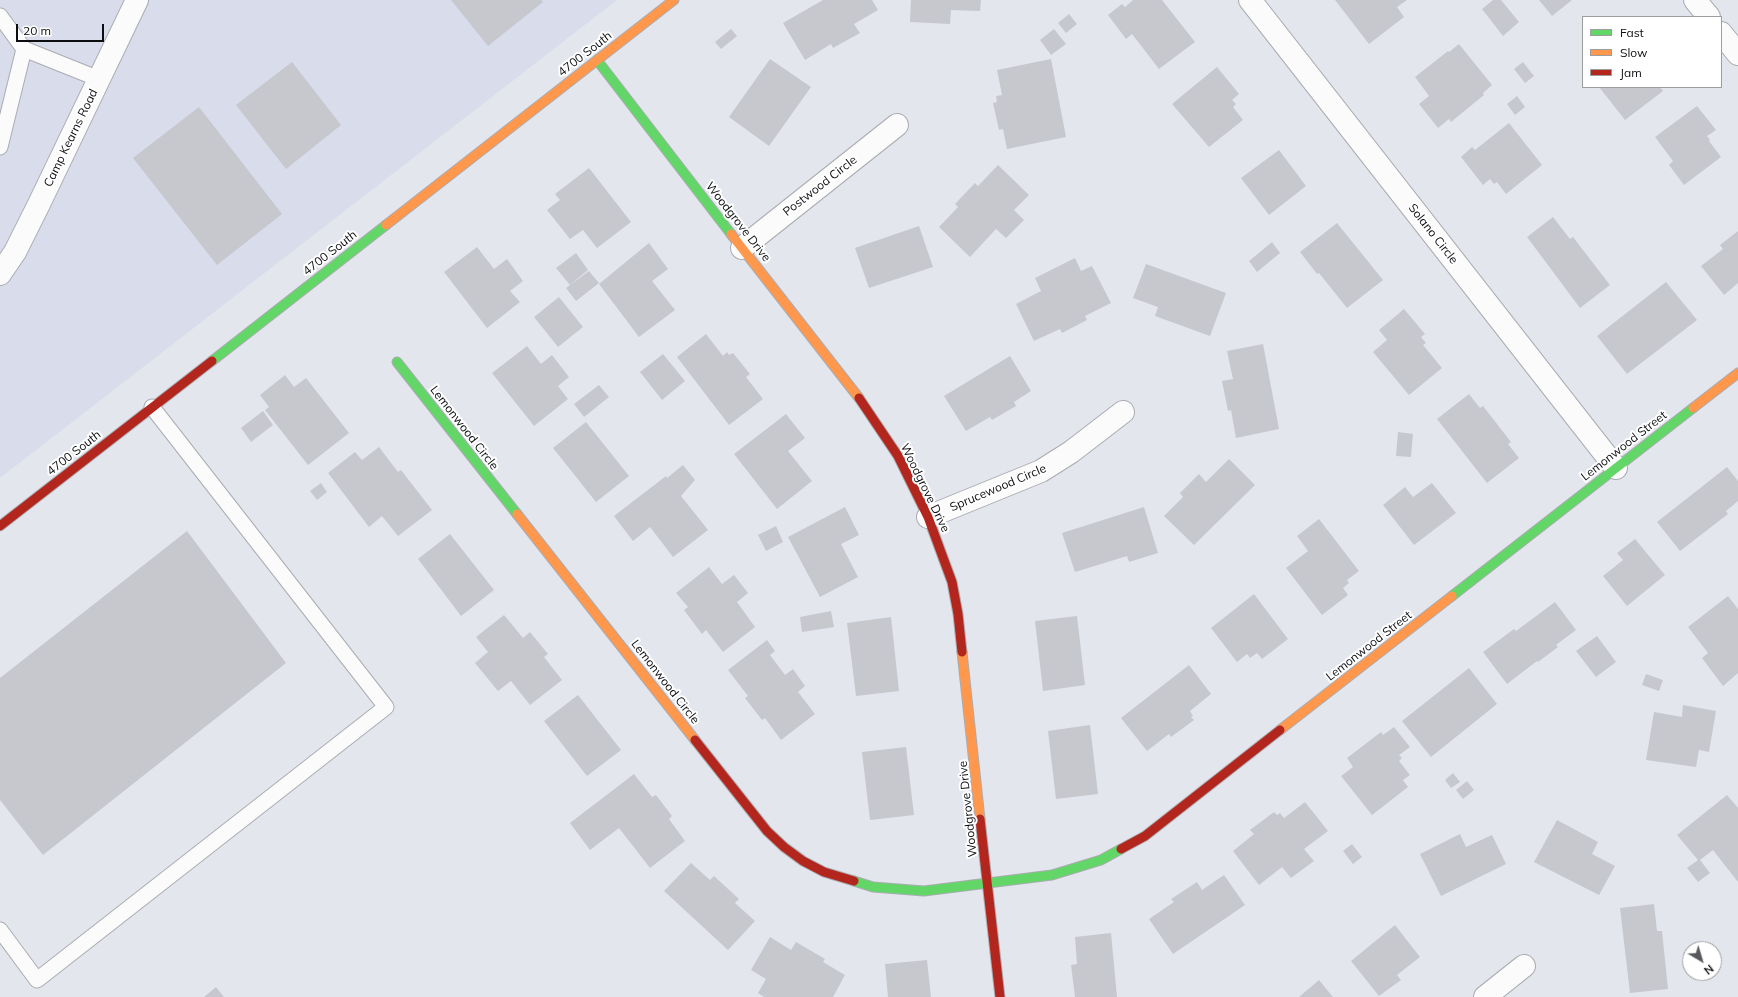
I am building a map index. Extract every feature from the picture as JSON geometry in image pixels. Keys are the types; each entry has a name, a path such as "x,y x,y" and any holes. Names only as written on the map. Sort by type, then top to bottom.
{"street":[{"name":"Camp Kearns Road","path":"0,274 14,252 40,204 137,0"},
{"name":"4700 South","path":"0,526 674,0"},
{"name":"Solano Circle","path":"1250,0 1616,468"},
{"path":"1695,0 1708,16"},
{"path":"1722,34 1738,54"},
{"name":"Woodgrove Drive","path":"597,60 880,428 898,456 928,517 952,582 958,614 1000,997"},
{"name":"Postwood Circle","path":"742,248 897,125"},
{"name":"Lemonwood Circle","path":"397,362 751,812 784,847 803,861 824,872 873,887 924,891 988,884"},
{"name":"Lemonwood Street","path":"988,884 1052,875 1077,868 1101,860 1145,836 1738,372"},
{"name":"Sprucewood Circle","path":"928,517 1041,471 1071,452 1123,412"},
{"path":"1486,997 1524,966"}],"lane":[{"path":"0,16 24,49 99,79"},
{"path":"0,147 24,49"},
{"path":"0,930 37,980 386,707 152,407"}],"shaded area":[{"path":"0,0 617,0 0,478"}],"building":[{"path":"451,0 541,0 543,2 488,46"},
{"path":"823,0 872,0 878,10 854,24 860,33 833,48 831,44 805,60 783,23"},
{"path":"911,0 981,0 980,11 951,10 950,24 910,22"},
{"path":"1133,0 1162,0 1195,42 1159,69 1132,34 1126,39 1108,15 1122,4 1125,7"},
{"path":"1335,0 1407,0 1397,7 1404,17 1369,44"},
{"path":"1493,0 1501,0 1519,22 1503,36 1482,9"},
{"path":"1539,0 1572,0 1552,16"},
{"path":"1069,14 1077,24 1066,33 1058,23"},
{"path":"731,29 737,36 721,49 715,42"},
{"path":"1054,29 1066,44 1051,55 1040,40"},
{"path":"1459,44 1492,85 1483,93 1484,95 1451,122 1449,119 1438,128 1419,104 1429,96 1415,77"},
{"path":"770,59 811,87 769,146 729,117"},
{"path":"1051,59 1066,137 1007,149 1003,129 999,130 993,103 997,102 996,96 1002,95 997,70"},
{"path":"292,62 341,125 286,169 236,105"},
{"path":"1523,62 1534,76 1525,83 1514,69"},
{"path":"1217,67 1239,94 1232,100 1236,104 1233,107 1243,120 1209,147 1172,104"},
{"path":"1600,88 1661,88 1663,91 1625,120"},
{"path":"1517,96 1525,107 1515,115 1507,104"},
{"path":"1697,106 1716,130 1707,136 1721,157 1684,185 1669,165 1673,161 1655,137"},
{"path":"199,107 282,214 217,265 133,158"},
{"path":"1509,123 1542,165 1506,194 1497,182 1494,184 1490,179 1483,185 1461,157 1472,147 1475,150"},
{"path":"1279,150 1306,186 1269,215 1241,178"},
{"path":"998,165 1029,195 1014,210 1024,220 1006,238 996,229 970,257 939,227 958,207 955,204 975,183 978,186"},
{"path":"589,168 631,222 597,248 583,230 570,239 547,210 560,200 555,194"},
{"path":"1553,217 1570,239 1573,237 1610,285 1580,308 1527,237"},
{"path":"1337,223 1383,280 1347,308 1300,252"},
{"path":"919,226 933,267 869,288 855,248"},
{"path":"1738,231 1738,283 1724,295 1701,266 1723,249 1720,245"},
{"path":"1272,242 1280,253 1257,272 1249,261"},
{"path":"649,243 668,269 652,281 675,310 639,337 599,284"},
{"path":"477,247 494,269 507,259 523,281 510,291 520,302 487,328 444,272"},
{"path":"576,253 588,270 570,285 556,268"},
{"path":"1075,258 1081,271 1092,266 1111,303 1085,316 1087,320 1062,333 1060,329 1034,341 1016,304 1041,291 1035,278"},
{"path":"1146,264 1226,293 1210,336 1155,316 1158,307 1133,298"},
{"path":"589,271 599,283 576,301 566,288"},
{"path":"1666,282 1697,320 1627,374 1597,336"},
{"path":"559,297 583,327 558,347 534,317"},
{"path":"1404,309 1425,334 1421,337 1426,343 1423,345 1442,368 1409,395 1373,352 1387,340 1379,330"},
{"path":"706,334 723,356 727,352 729,355 733,353 750,374 746,377 763,399 729,425 677,357"},
{"path":"1263,344 1279,429 1236,438 1231,410 1228,411 1222,381 1233,379 1227,351"},
{"path":"527,346 541,364 552,355 569,377 558,386 568,399 534,426 492,373"},
{"path":"663,354 685,381 662,400 640,372"},
{"path":"1010,356 1031,391 1014,402 1016,406 992,420 990,417 966,431 944,396"},
{"path":"285,375 294,387 306,378 349,433 308,465 265,410 269,407 260,395"},
{"path":"599,385 609,397 584,417 574,404"},
{"path":"1469,394 1480,408 1483,406 1511,442 1508,444 1519,458 1487,483 1437,419"},
{"path":"263,411 273,425 251,442 241,428"},
{"path":"786,414 805,438 788,451 812,481 777,509 734,454"},
{"path":"586,422 629,476 596,502 553,448"},
{"path":"1398,432 1413,434 1411,457 1396,456"},
{"path":"379,447 398,472 401,470 432,510 398,536 382,516 369,527 328,473 355,452 362,460"},
{"path":"1229,459 1255,485 1194,545 1164,516 1183,497 1180,493 1199,474 1206,482"},
{"path":"683,465 695,480 681,496 708,530 673,557 650,527 633,541 614,516 666,476 667,478"},
{"path":"1727,467 1738,481 1738,501 1726,511 1728,514 1680,551 1657,522"},
{"path":"321,483 327,492 317,500 310,491"},
{"path":"1432,483 1456,513 1414,545 1383,505 1405,487 1413,497"},
{"path":"845,507 859,535 841,544 858,577 820,597 788,537"},
{"path":"1144,507 1158,553 1129,562 1127,556 1075,572 1062,533"},
{"path":"1319,519 1359,571 1347,580 1349,583 1343,588 1348,595 1322,615 1286,568 1308,551 1297,536"},
{"path":"776,526 783,542 766,551 758,535"},
{"path":"187,531 286,663 43,855 0,800 0,678"},
{"path":"450,534 494,590 461,616 418,559"},
{"path":"1635,539 1665,575 1627,606 1603,576 1623,560 1617,553"},
{"path":"709,567 722,584 734,575 748,593 737,602 755,627 723,652 706,630 702,634 684,610 688,607 676,593"},
{"path":"1254,594 1288,639 1262,659 1257,653 1250,658 1247,654 1237,662 1211,628"},
{"path":"1728,596 1738,609 1738,673 1723,686 1702,658 1708,653 1688,627"},
{"path":"1555,602 1576,630 1556,645 1558,647 1507,684 1483,652 1514,629 1516,631"},
{"path":"831,611 834,627 802,632 800,617"},
{"path":"504,615 523,638 530,632 548,654 544,657 562,680 530,705 511,681 498,691 475,663 488,652 476,637"},
{"path":"1077,616 1085,685 1043,691 1035,621"},
{"path":"891,617 899,691 856,696 847,623"},
{"path":"1597,636 1616,662 1596,677 1576,651"},
{"path":"767,640 775,651 770,655 785,675 793,669 805,686 798,692 815,714 781,740 765,718 762,720 745,698 748,696 728,670"},
{"path":"1189,665 1211,694 1190,711 1193,716 1191,717 1194,720 1171,737 1169,734 1147,751 1121,718"},
{"path":"1469,668 1497,704 1431,757 1402,721"},
{"path":"1646,674 1663,680 1659,691 1642,685"},
{"path":"578,695 621,750 587,776 544,721"},
{"path":"1683,705 1716,711 1709,752 1699,750 1696,767 1646,760 1654,712 1682,717"},
{"path":"1090,725 1098,794 1056,799 1048,731"},
{"path":"1394,727 1410,747 1399,755 1402,758 1399,761 1410,775 1403,780 1408,787 1372,815 1341,776 1353,767 1347,758 1381,732 1383,735"},
{"path":"906,747 914,815 870,820 862,752"},
{"path":"1453,773 1460,782 1451,788 1445,780"},
{"path":"634,774 652,797 656,795 672,816 669,819 685,841 650,868 619,828 590,850 570,823"},
{"path":"1467,781 1474,790 1463,799 1456,790"},
{"path":"1727,795 1738,808 1738,882 1713,850 1700,860 1710,873 1698,882 1687,868 1698,860 1677,835"},
{"path":"1305,802 1328,831 1304,849 1314,861 1291,878 1282,867 1259,885 1233,851 1254,834 1250,830 1274,812 1277,815 1280,813 1284,818"},
{"path":"1557,820 1598,842 1592,854 1615,866 1599,895 1534,862"},
{"path":"1460,834 1466,847 1492,835 1506,864 1441,896 1420,854"},
{"path":"1352,844 1362,857 1353,864 1343,851"},
{"path":"691,863 710,880 714,876 739,899 735,903 755,921 728,950 664,891"},
{"path":"1224,875 1245,905 1173,954 1149,919 1174,902 1171,899 1197,882 1202,890"},
{"path":"1654,904 1657,931 1662,931 1668,989 1630,993 1620,908"},
{"path":"1395,925 1420,957 1397,975 1401,980 1379,996 1351,961"},
{"path":"1111,933 1117,997 1075,997 1071,965 1077,964 1075,937"},
{"path":"770,937 791,950 796,942 825,959 823,962 845,975 833,997 764,997 758,993 766,979 751,970"},
{"path":"927,960 931,997 888,997 885,964"},
{"path":"1319,980 1333,997 1299,997"},
{"path":"216,987 224,997 204,997"}],"traffic: fast":[{"path":"597,60 731,234"},
{"path":"212,361 386,225"},
{"path":"397,362 517,514"},
{"path":"1452,596 1693,408"},
{"path":"854,881 873,887 924,891 1052,875 1101,860 1121,849"}],"traffic: slow":[{"path":"386,225 674,0"},
{"path":"731,234 859,398"},
{"path":"1693,408 1738,373"},
{"path":"517,514 695,740"},
{"path":"1280,730 1452,596"},
{"path":"962,652 980,819"}],"traffic: jam":[{"path":"0,526 212,361"},
{"path":"859,398 898,456 928,517 952,582 958,614 962,652"},
{"path":"1121,849 1145,836 1280,730"},
{"path":"695,740 767,831 784,847 803,861 824,872 854,881"},
{"path":"980,819 1000,997"}]}
